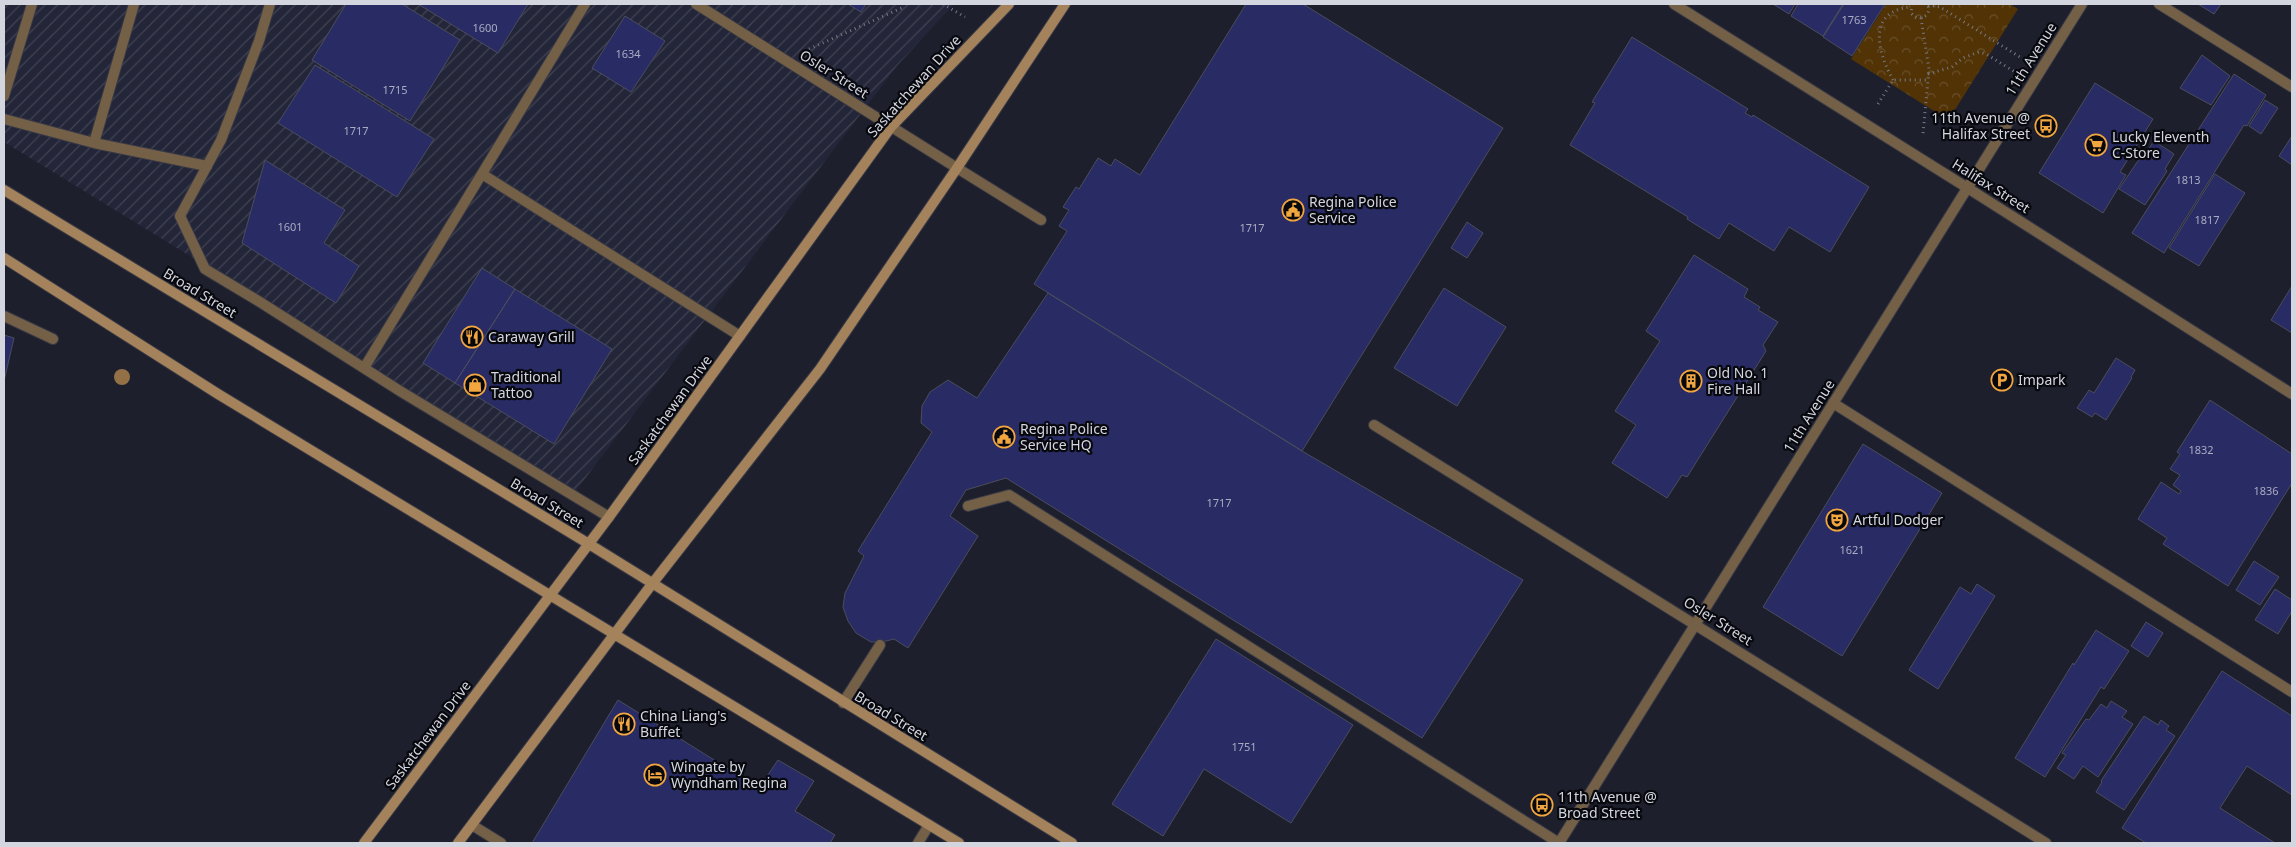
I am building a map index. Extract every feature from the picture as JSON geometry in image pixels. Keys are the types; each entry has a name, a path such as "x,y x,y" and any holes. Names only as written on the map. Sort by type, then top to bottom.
{"main road":[{"name":"Saskatchewan Drive","path":"364,843 609,517 891,127 1009,4"},
{"path":"458,843 652,584 820,369 957,168 1065,4"},
{"name":"Broad Street","path":"4,190 589,544 1072,843"},
{"path":"4,258 218,394 959,843"}],"street":[{"path":"4,96 32,4"},
{"path":"94,143 134,4"},
{"path":"270,4 259,41 221,140 180,216 205,269 609,517"},
{"path":"364,368 585,4"},
{"name":"Osler Street","path":"696,4 1042,220"},
{"name":"Halifax Street","path":"1674,4 1921,158 2292,394"},
{"name":"11th Avenue","path":"1559,843 1966,187 2082,4"},
{"path":"2159,4 2292,87"},
{"path":"4,119 94,143 207,166"},
{"path":"482,174 740,336"},
{"path":"4,316 53,338"},
{"path":"1833,404 2292,692"},
{"name":"Osler Street","path":"1374,425 2046,843"},
{"path":"968,506 1009,495 1559,843"},
{"path":"843,703 880,645"},
{"path":"472,825 501,843"},
{"path":"918,843 929,825"}],"path":[{"path":"1893,80 1881,55 1878,38 1880,29 1892,12 1911,5 1911,13 1915,17 1921,18 1927,15 1928,4 1940,7 2041,70"},
{"path":"785,60 904,7"},
{"path":"1921,18 1928,74 1921,158"},
{"path":"1928,74 1952,67 1963,58 1979,52 1986,54 2032,82"},
{"path":"1866,124 1893,80"},
{"path":"1893,80 1928,80"}],"shaded area":[{"path":"4,4 954,4 897,66 575,492 4,142"}],"green space":[{"path":"1886,4 2010,4 2018,9 1953,113 1947,117 1942,116 1851,59"}],"building":[{"path":"346,4 402,4 460,40 410,121 312,60"},
{"path":"418,4 528,4 498,53"},
{"path":"848,4 866,4 861,12"},
{"path":"1246,4 1303,4 1503,128 1302,451 1034,284 1067,231 1059,226 1069,210 1063,207 1076,187 1079,189 1098,158 1111,166 1115,159 1140,175"},
{"path":"1773,4 1795,4 1789,14"},
{"path":"1798,4 1843,4 1823,36 1791,16"},
{"path":"1844,4 1885,4 1852,56 1823,37"},
{"path":"2198,4 2221,4 2214,14"},
{"path":"625,16 665,41 631,92 592,68"},
{"path":"1632,37 1748,109 1745,113 1752,117 1753,115 1869,187 1830,252 1789,227 1774,251 1729,223 1719,239 1687,219 1688,217 1570,145 1595,103 1592,102"},
{"path":"2202,55 2230,76 2211,105 2180,88"},
{"path":"315,65 434,139 397,197 278,123"},
{"path":"2234,74 2266,95 2247,126 2244,125 2164,253 2132,233"},
{"name":"Lucky Eleventh C-Store","path":"2095,83 2153,119 2120,172 2126,175 2103,213 2039,173"},
{"path":"2265,100 2278,108 2261,134 2249,126"},
{"path":"2292,136 2292,165 2279,156"},
{"path":"2154,141 2174,154 2165,169 2167,171 2145,205 2119,189"},
{"path":"265,160 345,210 324,243 359,266 336,303 242,243"},
{"path":"2215,174 2245,193 2199,266 2169,248"},
{"path":"1467,222 1483,233 1467,258 1451,248"},
{"name":"Old No. 1 Fire Hall","path":"1694,255 1748,289 1744,297 1760,307 1758,310 1778,322 1763,345 1766,351 1687,477 1682,475 1667,498 1612,463 1636,425 1615,411 1660,341 1646,331"},
{"path":"482,268 515,289 455,383 423,363"},
{"path":"2292,286 2292,333 2271,320"},
{"path":"1444,288 1506,327 1457,406 1394,368"},
{"path":"515,289 612,349 554,444 455,383"},
{"name":"Regina Police Service HQ","path":"1048,293 1302,451 1523,580 1422,738 1006,478 966,490 950,516 978,536 908,648 894,639 871,642 856,633 848,621 843,607 845,593 864,556 858,551 932,432 921,423 922,406 930,392 948,380 977,398"},
{"path":"4,335 14,338 4,381"},
{"path":"2116,358 2135,370 2132,378 2106,420 2095,413 2092,417 2077,408 2089,390 2094,393"},
{"path":"2210,400 2292,454 2292,483 2228,586 2163,544 2167,538 2138,519 2161,482 2179,494 2181,491 2173,485 2180,475 2170,469 2180,454 2177,452"},
{"path":"1863,444 1942,493 1842,656 1763,607"},
{"path":"2254,561 2279,577 2260,605 2236,590"},
{"path":"1977,584 1995,596 1938,689 1909,670 1960,587 1971,594"},
{"path":"2275,589 2292,600 2292,611 2278,634 2255,620"},
{"path":"2146,622 2163,633 2148,657 2131,646"},
{"path":"2096,630 2129,651 2104,689 2101,687 2045,777 2015,758 2073,663 2074,665"},
{"path":"1216,639 1353,725 1291,823 1204,769 1163,836 1112,804"},
{"path":"2222,671 2292,716 2292,795 2247,766 2220,808 2275,843 2146,843 2122,828"},
{"name":"Wingate by Wyndham Regina","path":"618,700 759,788 778,760 814,781 795,811 835,835 830,843 532,843"},
{"path":"2111,701 2127,711 2122,717 2133,724 2098,777 2083,766 2074,779 2057,768 2066,755 2062,753 2086,719 2089,720 2101,704 2107,708"},
{"path":"2144,716 2158,725 2161,720 2169,726 2166,730 2175,736 2124,810 2096,792 2101,781"}],"place":[{"name":"11th Avenue @ Halifax Street","path":"2046,126"},
{"name":"Lucky Eleventh C-Store","path":"2096,145"},
{"name":"Regina Police Service","path":"1293,210"},
{"name":"Caraway Grill","path":"472,337"},
{"name":"Impark","path":"2002,380"},
{"name":"Old No. 1 Fire Hall","path":"1691,381"},
{"name":"Traditional Tattoo","path":"475,385"},
{"name":"Regina Police Service HQ","path":"1004,437"},
{"name":"Artful Dodger","path":"1837,520"},
{"name":"China Liang's Buffet","path":"624,724"},
{"name":"Wingate by Wyndham Regina","path":"655,775"},
{"name":"11th Avenue @ Broad Street","path":"1542,805"}]}
